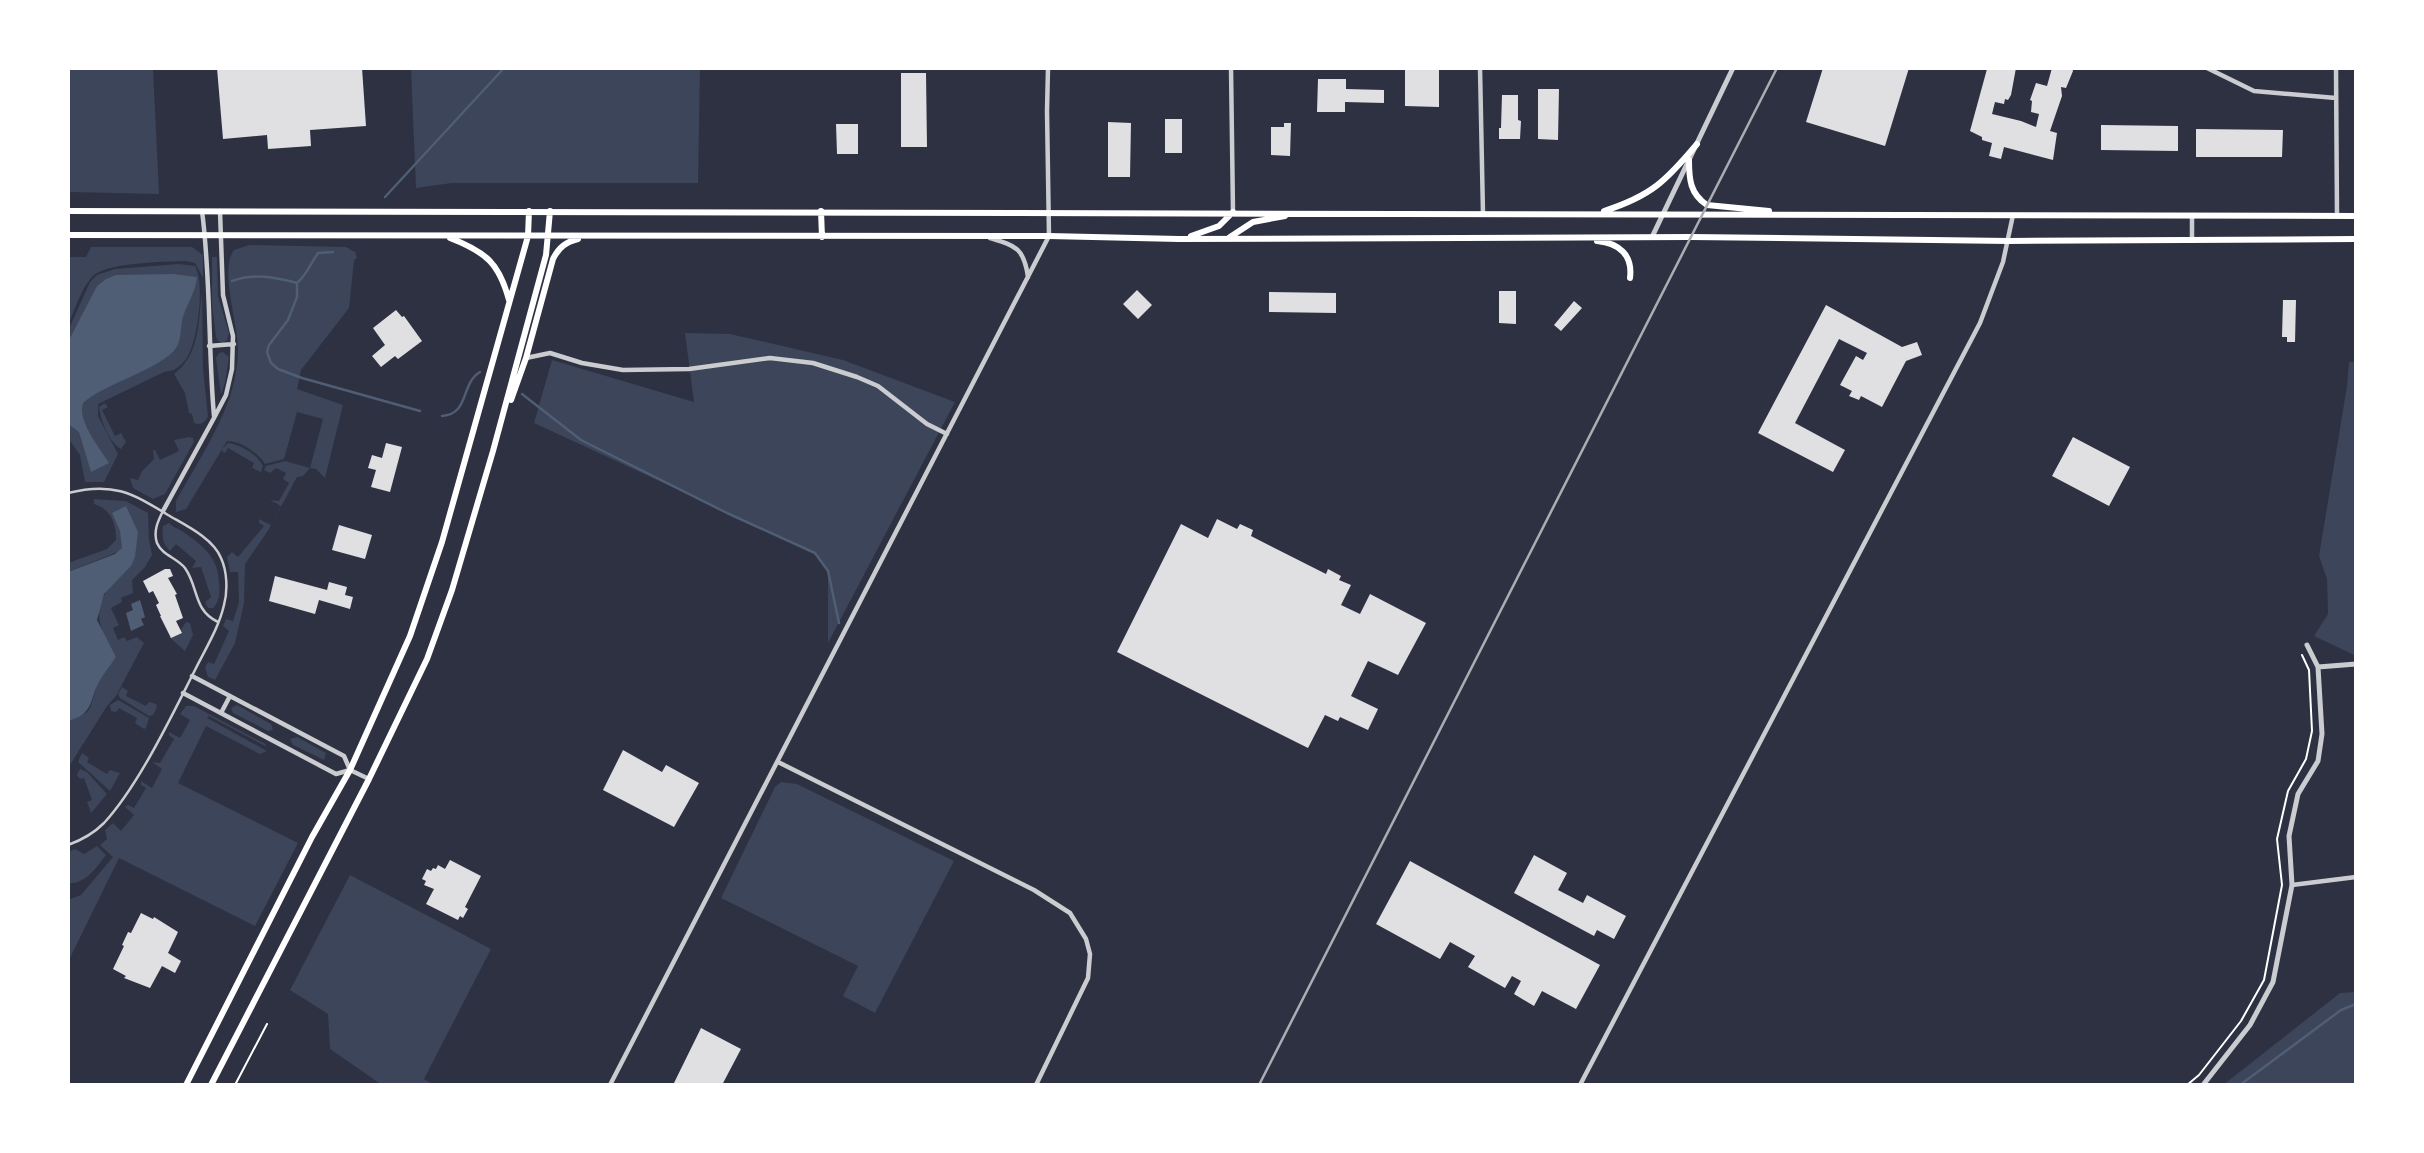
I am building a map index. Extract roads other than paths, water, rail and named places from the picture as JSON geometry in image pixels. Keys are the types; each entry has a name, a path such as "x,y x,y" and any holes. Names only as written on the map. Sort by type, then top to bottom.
{"main road":[{"path":"1597,214 1638,199 1654,189 1667,179 1697,144"},
{"path":"1689,160 1689,181 1699,200 1707,205 1749,207 1788,215"},
{"path":"68,211 2356,216"},
{"path":"186,1085 312,837 350,770 396,673 423,602 449,517 528,236 529,211"},
{"path":"211,1085 369,779 415,686 445,612 498,435 546,256 550,236 550,211"},
{"path":"821,211 822,237"},
{"path":"1179,239 1219,226 1233,212"},
{"path":"1229,237 1253,222 1297,213"},
{"path":"68,235 1049,236 1179,239 1653,237 2009,241 2356,239"},
{"path":"445,236 483,253 495,265 504,280 509,301"},
{"path":"498,435 526,358 556,252 566,242 594,236"},
{"path":"1525,238 1616,245 1630,261 1630,278"}],"street":[{"path":"610,1085 1049,236 1048,68"},
{"path":"1231,68 1233,212"},
{"path":"1480,68 1483,214"},
{"path":"1653,237 1733,68"},
{"path":"2207,68 2254,91 2336,98"},
{"path":"2336,68 2337,216"},
{"path":"163,511 214,418 230,380 233,344 231,321 223,295 220,210"},
{"path":"202,211 209,270 209,346 214,418"},
{"path":"1580,1085 1980,323 2009,241 2013,215"},
{"path":"2192,215 2192,238"},
{"path":"986,236 1018,249 1024,256 1028,279"},
{"path":"209,346 233,344"},
{"path":"526,358 550,353 582,363 623,370 689,369 770,358 813,363 878,386 927,424 947,434"},
{"path":"2203,1085 2250,1025 2273,982 2292,885 2289,836 2298,794 2318,761 2322,734 2318,667 2307,645"},
{"path":"2318,667 2356,664"},
{"path":"192,676 344,755 350,770"},
{"path":"183,693 336,774 350,770 369,779"},
{"path":"221,713 230,696"},
{"path":"778,762 1034,890 1070,914 1086,939 1090,954 1088,978 1036,1085"},
{"path":"2292,885 2356,877"}],"lane":[{"path":"68,493 122,490 163,511 204,539 221,558 226,577 226,596 218,622 192,676 134,781 116,808 93,833 68,845"},
{"path":"163,511 156,528 160,547 183,566 204,613 218,622"}],"waterway":[{"path":"385,197 504,68"},
{"path":"232,281 265,277 297,283 318,253 333,252"},
{"path":"297,283 297,297 288,320 269,345 267,352 271,363 278,369 302,378 420,411"},
{"path":"442,416 457,410 474,377 480,372"},
{"path":"522,394 581,440 727,513 815,553 828,571 839,623"},
{"path":"2240,1085 2341,1010 2356,1004"}],"railway":[{"path":"1259,1085 1777,68"}]}
